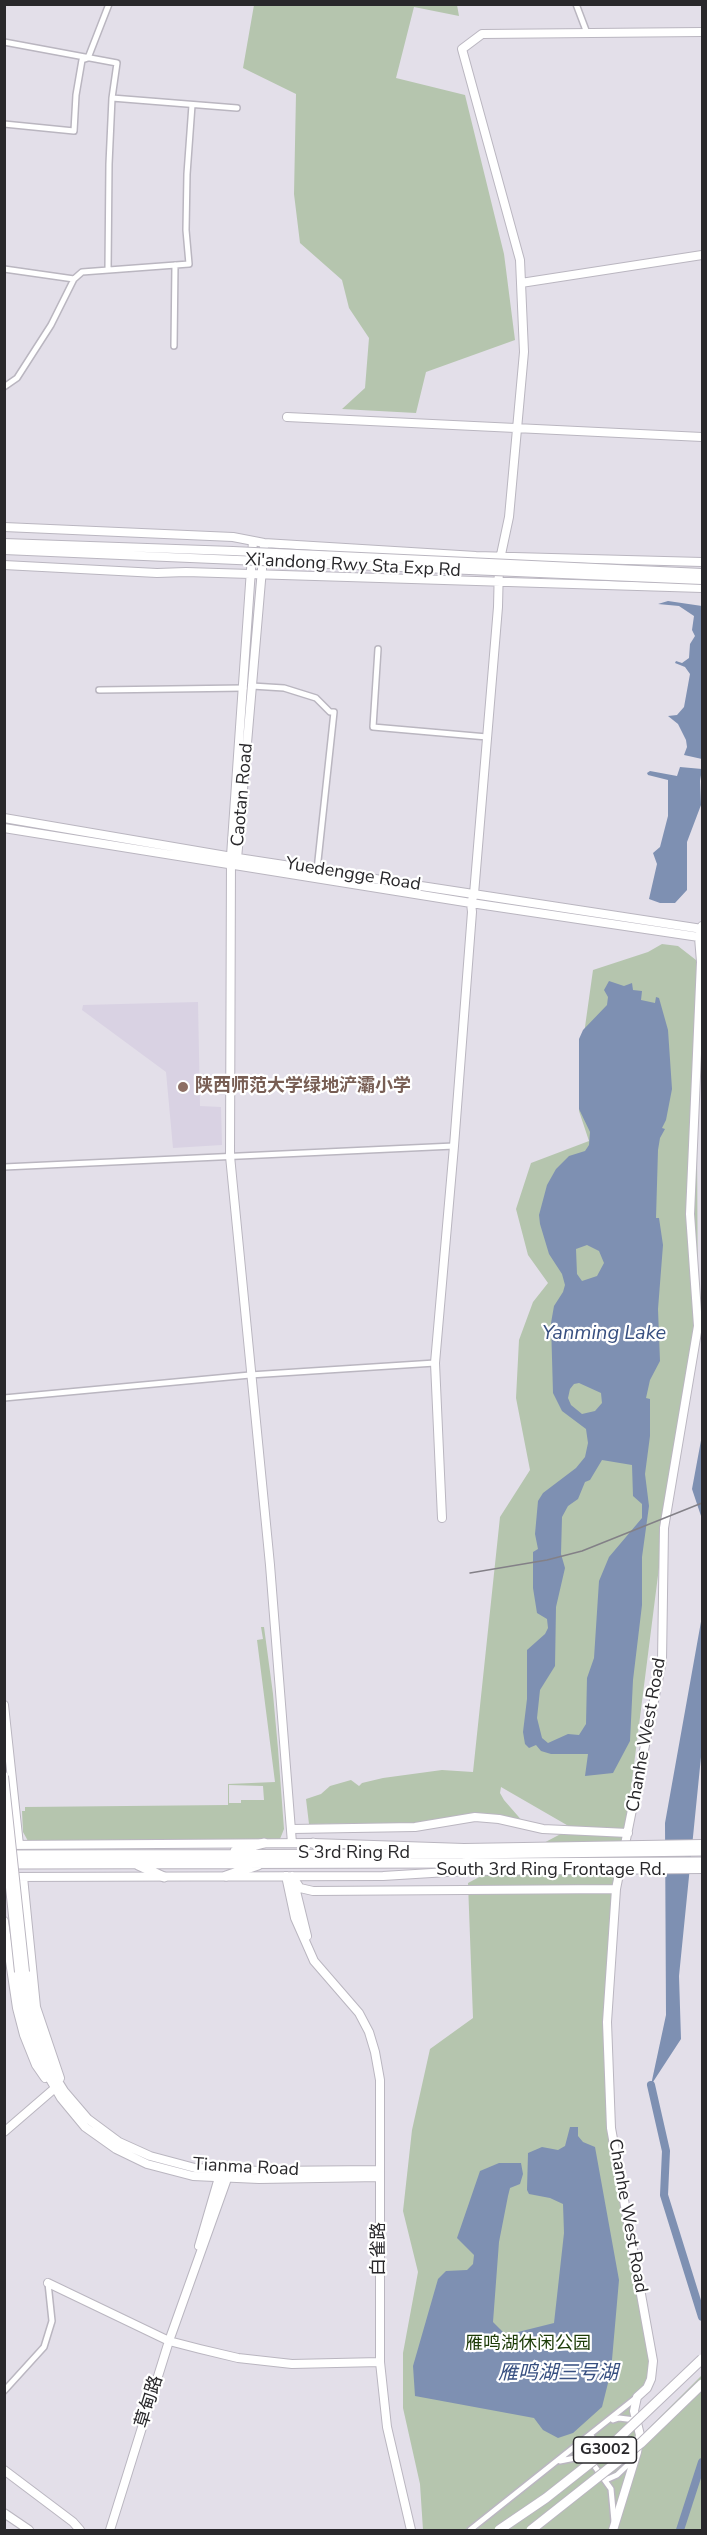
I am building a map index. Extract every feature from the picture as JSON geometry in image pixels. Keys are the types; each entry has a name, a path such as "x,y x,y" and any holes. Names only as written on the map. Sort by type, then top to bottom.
{"highway":[{"path":"220,1855 264,1843"},
{"path":"313,1843 341,1854"},
{"name":"S 3rd Ring Rd","path":"4,1864 265,1863 702,1851"},
{"name":"S 3rd Ring Rd","path":"4,1855 341,1854 464,1859 702,1862"},
{"path":"134,1863 164,1877"},
{"path":"226,1876 265,1863"},
{"name":"G3002","path":"499,2530 546,2498 603,2453 702,2359"},
{"name":"G3002","path":"531,2530 641,2443 702,2384"}],"main road":[{"name":"Xi'andong Rwy Sta Exp Rd","path":"4,543 233,551 702,573"},
{"name":"Xi'andong Rwy Sta Exp Rd","path":"4,550 702,580"},
{"path":"4,2470 73,2522 80,2530"},
{"path":"4,2513 30,2530"}],"street":[{"path":"88,58 109,4"},
{"path":"576,4 587,33"},
{"path":"442,1518 435,1363 500,557 509,518 524,352 520,260 462,49 482,34 702,32"},
{"path":"4,42 117,63 112,98 108,270"},
{"path":"4,124 74,131 76,95 82,60 88,58"},
{"path":"112,98 237,108"},
{"path":"4,387 17,378 51,325 74,279 82,272 189,264 188,140 192,105"},
{"path":"521,283 702,255"},
{"path":"174,346 175,265"},
{"path":"4,270 74,279"},
{"path":"287,417 702,437"},
{"path":"4,527 233,537 264,543 500,557 702,562"},
{"name":"Caotan Road","path":"253,541 257,574"},
{"name":"Caotan Road","path":"232,865 235,857 257,574 264,543"},
{"path":"4,566 157,573 702,588"},
{"path":"378,649 373,727 487,737"},
{"path":"99,690 284,688 316,698 330,712 334,712 317,870"},
{"name":"Yuedengge Road","path":"4,818 701,931"},
{"name":"Yuedengge Road","path":"4,828 471,903 701,931"},
{"path":"232,865 229,1038 230,1156 292,1843"},
{"name":"Chanhe West Road","path":"614,2527 638,2452 640,2435 634,2411 637,2397 651,2379 653,2361 611,2128 607,2022 616,1889 662,1661 664,1528 698,1326 690,1214 701,931"},
{"path":"4,1167 454,1146"},
{"path":"4,1398 250,1375 435,1363"},
{"path":"4,1705 19,1845"},
{"name":"Tianma Road","path":"4,1776 26,2019 35,2046 57,2090 88,2119 119,2142 150,2156 195,2168 224,2173 380,2174"},
{"path":"292,1829 415,1827 475,1817 499,1819 543,1829 628,1833"},
{"name":"Tianma Road","path":"4,1831 22,1972"},
{"name":"South 3rd Ring Frontage Rd.","path":"4,1845 313,1843 464,1859 702,1869"},
{"name":"South 3rd Ring Frontage Rd.","path":"4,1877 383,1876 464,1859 702,1844"},
{"path":"289,1876 300,1888 314,1891 616,1889"},
{"name":"白雀路","path":"289,1876 295,1918 302,1937 314,1961 359,2013 369,2031 375,2052 380,2080 380,2362 387,2427 411,2530"},
{"path":"23,1877 36,2007 57,2090"},
{"path":"4,1921 17,2008 24,2035 36,2065 57,2090"},
{"path":"4,2132 57,2090"},
{"name":"草甸路","path":"110,2530 224,2173"},
{"path":"48,2283 169,2341 238,2358 292,2364 380,2362"},
{"path":"4,2391 44,2347 52,2321 48,2283"},
{"path":"470,2530 594,2434 637,2397"},
{"path":"609,2421 619,2418 635,2420"},
{"path":"594,2434 587,2449 588,2459 604,2478 613,2497 614,2527"},
{"path":"604,2478 608,2479 617,2475 638,2452"},
{"path":"558,2462 580,2457 588,2459"}],"shaded area":[{"name":"陕西师范大学绿地浐灞小学","path":"198,1002 200,1106 221,1107 222,1145 173,1148 166,1072 82,1010 83,1005"}],"green space":[{"path":"254,5 457,5 459,16 414,7 396,78 465,95 504,254 515,340 426,372 416,413 342,409 365,388 369,338 349,308 342,280 300,243 294,194 296,94 243,68"},
{"name":"雁鸣湖休闲公园","path":"662,944 678,946 696,960 698,1322 664,1528 612,1938 607,2022 611,2128 653,2361 634,2411 640,2435 638,2455 646,2431 702,2375 702,2530 423,2530 420,2484 403,2408 403,2353 418,2272 403,2211 412,2130 430,2049 473,2018 468,1883 572,1828 501,1787 500,1793 504,1800 524,1823 473,1814 417,1823 309,1824 306,1799 321,1794 330,1786 351,1780 359,1786 362,1783 383,1778 442,1770 473,1772 500,1517 530,1470 516,1398 519,1340 533,1302 548,1283 528,1255 516,1209 531,1163 589,1141 579,1111 584,1034 593,970 648,952"},
{"path":"261,1627 264,1627 278,1749 284,1829 280,1839 28,1841 23,1832 22,1811 25,1811 25,1807 228,1805 228,1784 275,1782 257,1640 263,1639","holes":["229,1785 263,1786 264,1800 241,1800 241,1803 229,1803"]}],"water":[{"path":"668,601 702,606 702,759 684,755 687,747 686,740 678,724 668,716 677,715 684,707 690,674 685,667 675,663 676,661 682,663 689,658 690,644 695,636 692,630 694,616 679,606 658,604"},
{"path":"680,767 702,769 701,805 687,842 687,890 675,903 660,903 649,899 657,864 653,853 660,847 668,816 668,780 647,773 650,771 677,776"},
{"name":"Yanming Lake","path":"609,981 624,986 632,983 633,990 642,991 641,1000 655,1003 656,997 659,998 668,1030 672,1089 666,1120 662,1128 665,1129 660,1138 658,1150 656,1218 659,1218 663,1245 658,1309 660,1361 650,1380 646,1398 650,1399 650,1436 645,1474 649,1506 642,1557 642,1605 633,1680 630,1741 613,1773 585,1776 588,1754 551,1754 541,1751 536,1745 529,1748 525,1744 523,1732 527,1699 527,1650 545,1634 548,1628 547,1619 537,1613 533,1588 533,1552 538,1549 535,1534 538,1501 543,1493 576,1468 585,1457 588,1443 586,1429 562,1411 553,1393 551,1323 554,1306 565,1285 562,1274 549,1254 539,1215 547,1185 556,1169 569,1156 585,1151 589,1145 590,1132 579,1109 579,1039 583,1030 607,1005 608,997 604,990","holes":["587,1245 599,1251 604,1263 597,1276 582,1281 577,1274 576,1249","579,1383 601,1393 602,1403 595,1411 582,1414 571,1405 568,1398 574,1384","602,1460 632,1465 633,1496 642,1504 642,1518 609,1557 599,1581 594,1658 587,1678 586,1724 579,1735 568,1734 548,1743 542,1738 537,1718 540,1690 555,1666 556,1607 565,1568 561,1554 562,1517 568,1506 578,1499 585,1482 590,1480"]},
{"path":"702,1435 702,1519 692,1489"},
{"path":"702,1616 702,1747 679,1976 681,2039 651,2085 666,2015 665,1823"},
{"name":"雁鸣湖三号湖","path":"570,2127 578,2127 578,2136 583,2142 595,2147 619,2280 611,2371 602,2407 573,2433 558,2438 543,2430 534,2418 415,2396 413,2366 438,2279 446,2271 467,2270 473,2264 474,2255 457,2238 480,2171 499,2163 521,2163 523,2174 520,2184 510,2188 508,2196 499,2242 493,2322 506,2335 554,2323 564,2233 563,2204 550,2198 529,2194 527,2190 528,2153 542,2147 558,2150 565,2146"}],"waterway":[{"path":"651,2085 666,2151 664,2195 702,2317"},
{"path":"680,2530 702,2462"}],"railway":[{"path":"470,1573 547,1560 582,1551 702,1503"}],"place":[{"name":"陕西师范大学绿地浐灞小学","path":"183,1087"}]}
